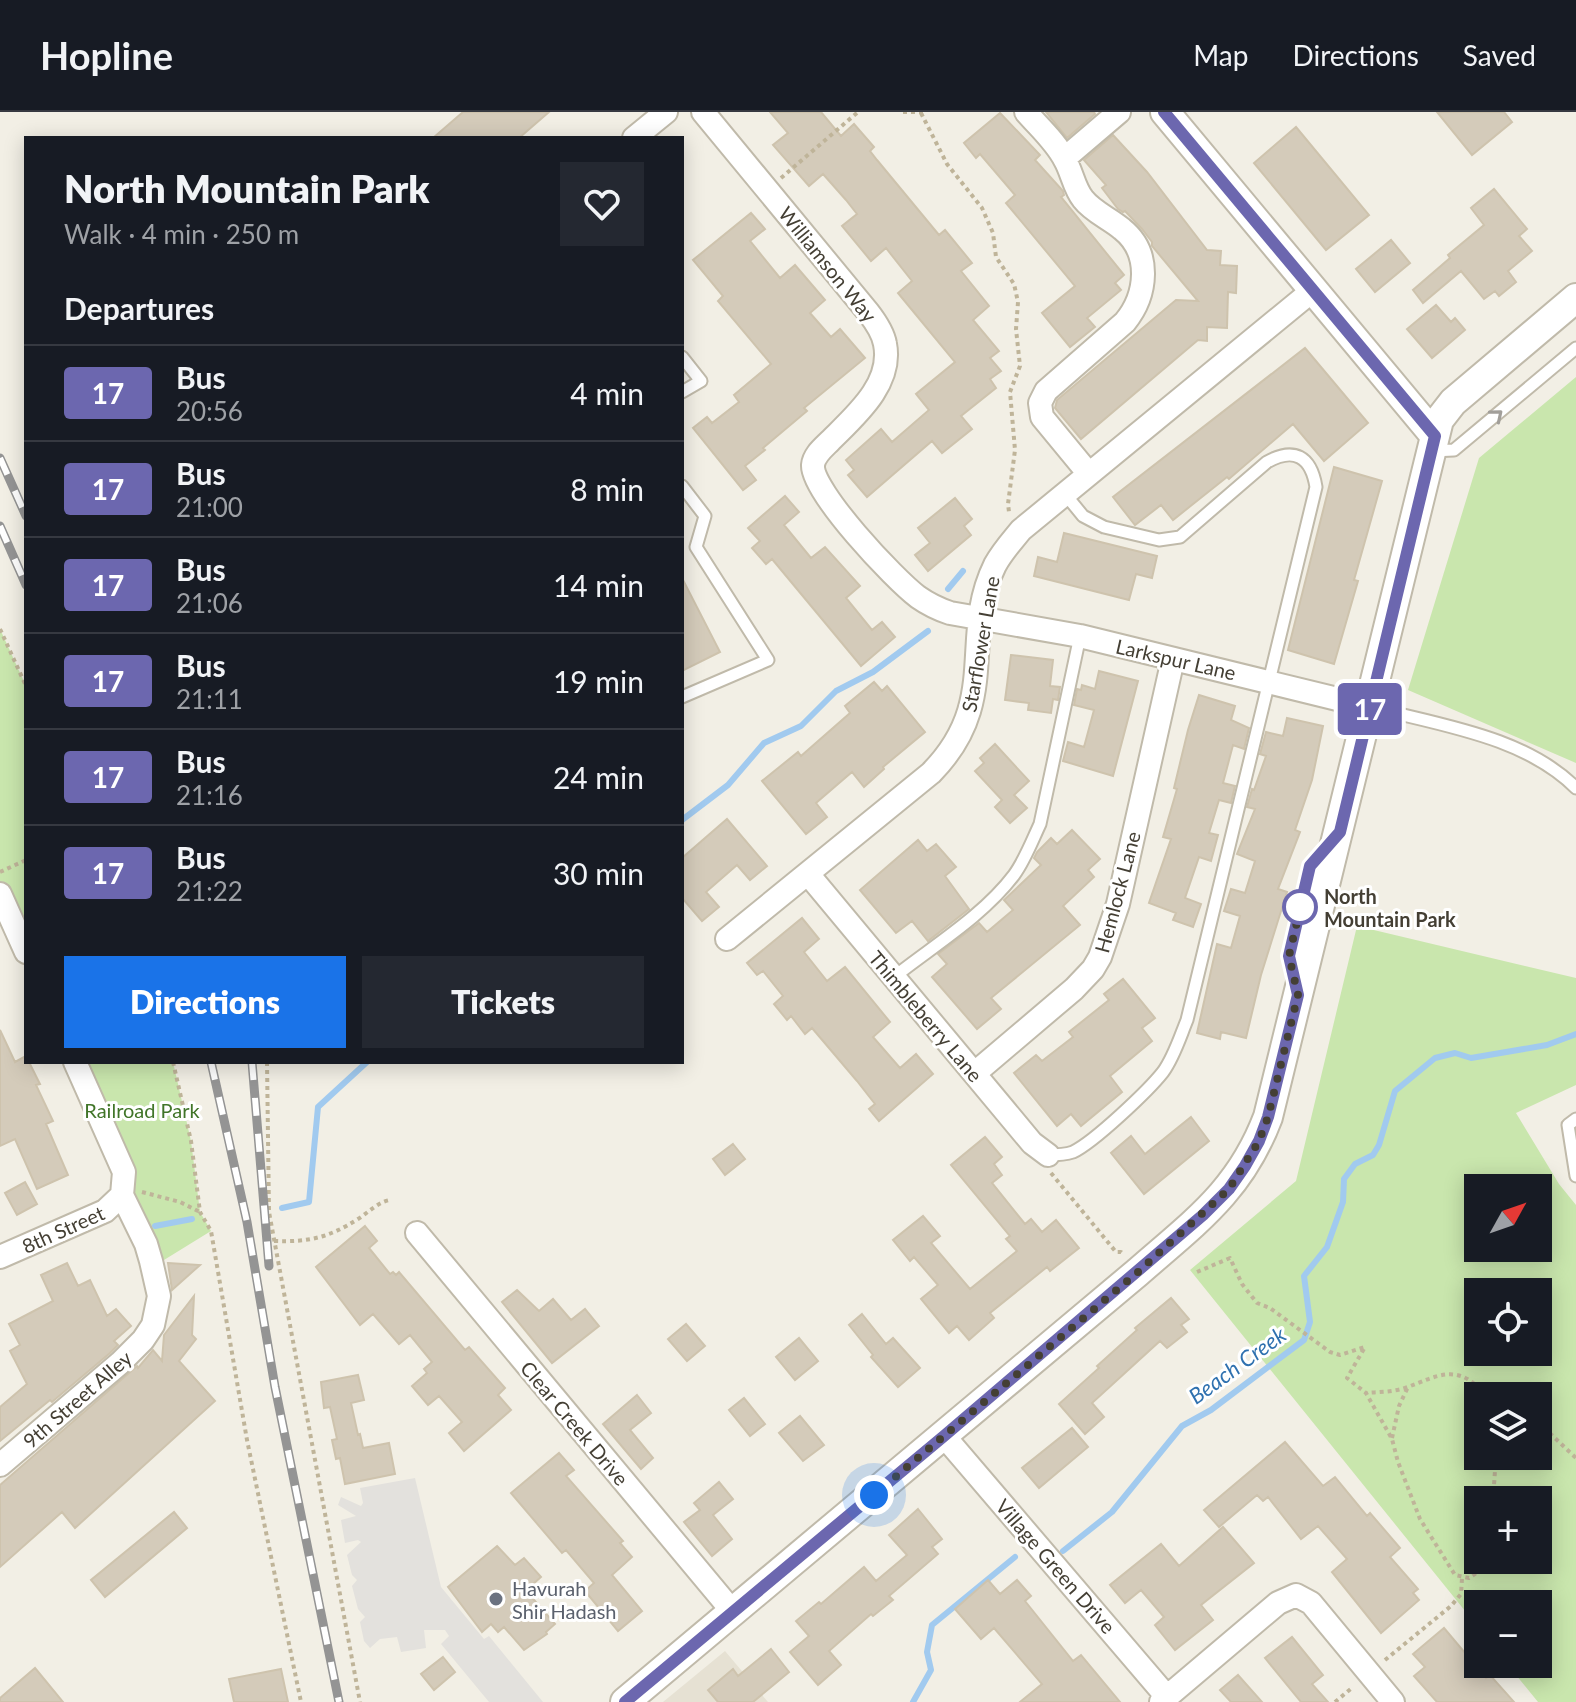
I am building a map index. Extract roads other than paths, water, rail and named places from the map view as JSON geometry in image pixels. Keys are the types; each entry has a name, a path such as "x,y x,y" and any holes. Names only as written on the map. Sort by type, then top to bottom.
{"street":[{"path":"636,136 666,112"},
{"name":"Williamson Way","path":"703,112 868,312 885,345 882,370 872,395 818,452 813,462 814,478 838,514 915,595 935,608 981,618"},
{"path":"1026,112 1065,158 1080,196 1091,208 1132,238 1143,268 1144,285 1134,312 1046,391 1040,403 1042,417 1089,474"},
{"path":"1065,158 1119,112"},
{"path":"1165,112 1433,443"},
{"name":"Starflower Lane","path":"727,939 949,755 971,711 987,589 995,565 1021,530 1312,291"},
{"path":"625,1702 1138,1272 1203,1215 1229,1189 1245,1166 1268,1117 1439,420 1453,402 1576,298"},
{"name":"Larkspur Lane","path":"981,618 1080,636 1370,707"},
{"name":"Hemlock Lane","path":"975,1073 1074,989 1100,957 1118,904 1173,659"},
{"name":"Thimbleberry Lane","path":"808,874 1032,1143 1048,1155"},
{"path":"0,894 24,948"},
{"name":"9th Street Alley","path":"0,1465 143,1340 153,1325 159,1296 146,1244 123,1192 124,1172 76,1064"},
{"name":"8th Street","path":"1,1255 105,1211 123,1192"},
{"name":"Clear Creek Drive","path":"417,1233 733,1612"},
{"name":"Village Green Drive","path":"944,1436 1164,1700"},
{"path":"1164,1700 1278,1603 1296,1595 1311,1603 1393,1702"}],"lane":[{"path":"1433,443 1454,450 1576,348"},
{"path":"684,360 701,381 684,391"},
{"path":"1048,1155 1063,1156 1098,1135 1163,1072 1175,1051 1187,1020 1316,487 1313,472 1306,461 1295,455 1282,454 1267,462 1180,537 1159,540 1104,527 1083,516 1065,494"},
{"path":"684,489 705,516 696,547 768,660 684,696"},
{"path":"894,977 988,903 1014,874 1029,848 1040,824 1080,636"},
{"path":"1370,707 1466,732 1515,749 1543,762 1576,788"},
{"path":"1576,1119 1568,1125 1576,1176"}],"waterway":[{"path":"948,589 963,571"},
{"path":"684,818 728,785 764,743 801,726 836,691 873,672 928,631"},
{"name":"Beach Creek","path":"1063,1551 1112,1512 1182,1426 1211,1410 1304,1340 1310,1322 1304,1276 1327,1247 1343,1202 1344,1179 1355,1164 1373,1155 1379,1145 1395,1091 1435,1058 1455,1053 1471,1058 1547,1045 1576,1034"},
{"path":"282,1208 309,1202 318,1107 365,1064"},
{"path":"155,1226 192,1219"},
{"name":"Beach Creek","path":"913,1702 931,1670 927,1652 932,1625 1015,1557"}],"railway":[{"path":"0,458 24,512"},
{"path":"0,526 24,580"},
{"path":"211,1064 247,1222 275,1387 339,1702"},
{"path":"252,1064 269,1266"}],"place":[{"name":"North Mountain Park","path":"1300,907"},
{"name":"Havurah Shir Hadash","path":"496,1599"}],"park label":[{"name":"Railroad Park","path":"142,1110"}]}
